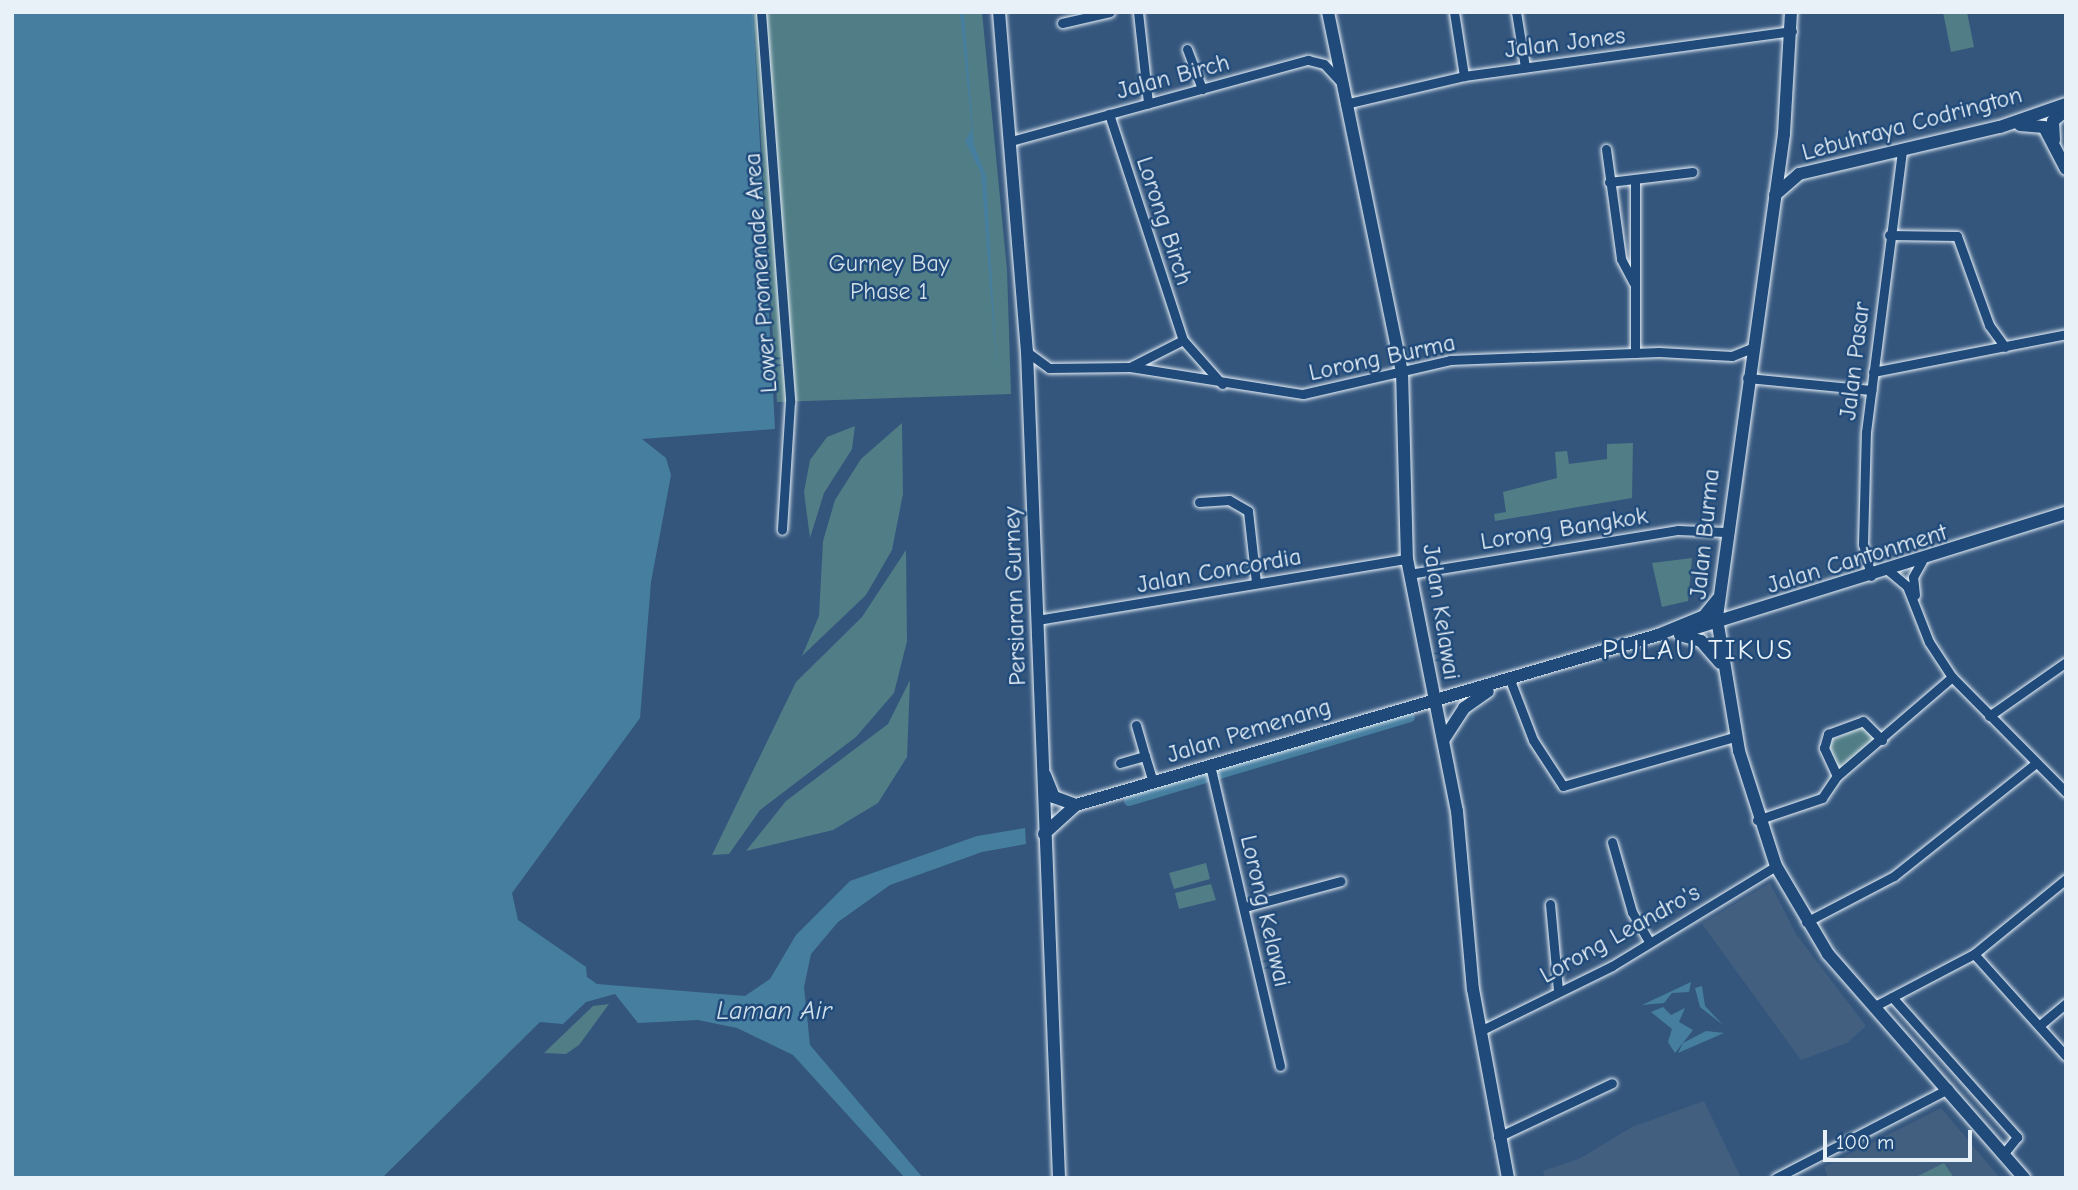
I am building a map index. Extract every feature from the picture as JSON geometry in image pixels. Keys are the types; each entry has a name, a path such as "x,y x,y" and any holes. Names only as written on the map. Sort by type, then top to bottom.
{"main road":[{"name":"Persiaran Gurney","path":"999,12 1027,352 1059,1178"},
{"name":"Jalan Kelawai","path":"1328,12 1339,80 1402,371 1407,559 1444,739 1480,1031 1498,1137 1508,1178"},
{"name":"Jalan Burma","path":"1791,12 1775,195 1747,377 1718,600 1717,624 1723,666 1757,820 1776,866 1807,922 1873,1007 2024,1178"},
{"name":"Lebuhraya Codrington","path":"1775,195 1799,174 2000,127 2066,104"},
{"path":"2066,110 2053,121 2054,140 2066,169"},
{"path":"2000,127 2033,122 2054,140"},
{"name":"Jalan Cantonment","path":"1658,635 1675,634 1717,624 2066,513"},
{"name":"Jalan Cantonment","path":"1435,700 1505,682 1658,635 1704,616 1718,600"},
{"path":"1675,634 1701,641 1723,666"},
{"path":"1444,739 1464,708 1505,682"},
{"name":"Jalan Pemenang","path":"1044,834 1076,805 1153,782 1212,774 1435,700"},
{"path":"1043,766 1054,797 1076,805"}],"street":[{"name":"Lower Promenade Area","path":"761,12 790,401 782,530"},
{"path":"1062,23 1110,12"},
{"path":"1138,12 1148,103"},
{"path":"1454,12 1464,76"},
{"path":"1516,12 1525,68"},
{"name":"Jalan Jones","path":"1345,104 1464,76 1791,31"},
{"path":"1187,49 1202,89"},
{"name":"Jalan Birch","path":"1011,141 1308,60 1324,64 1339,80"},
{"name":"Lorong Birch","path":"1109,114 1183,340 1223,385"},
{"path":"1606,149 1621,259 1634,282"},
{"name":"Jalan Pasar","path":"1871,576 1863,544 1871,390 1902,151"},
{"path":"1609,182 1692,172"},
{"path":"1635,179 1635,353"},
{"path":"1889,235 1957,236 1989,325 2005,346"},
{"path":"1981,351 1989,342 1989,325"},
{"path":"1873,372 2066,334"},
{"path":"1130,366 1183,340"},
{"name":"Lorong Burma","path":"1027,352 1049,368 1130,366 1223,385 1322,393 1450,360 1635,353 1732,356 1752,348"},
{"path":"1747,377 1871,390"},
{"path":"1199,502 1229,500 1248,511 1256,583"},
{"name":"Lorong Bangkok","path":"1409,574 1678,530 1726,532"},
{"name":"Jalan Concordia","path":"1037,620 1407,559"},
{"path":"1914,603 1913,577 1922,561"},
{"path":"1889,571 1914,603 1952,677 2036,763 2064,786"},
{"path":"1989,716 2066,662"},
{"path":"1757,820 1782,816 1822,798 1837,776 1952,677"},
{"path":"1505,682 1553,779 1571,785 1737,736"},
{"path":"1837,776 1824,748 1828,734 1863,722 1882,740"},
{"path":"1136,725 1153,782"},
{"path":"1121,763 1145,757"},
{"path":"1807,922 1894,876 2036,763"},
{"name":"Lorong Kelawai","path":"1212,774 1280,1066"},
{"path":"1612,842 1632,912 1649,942"},
{"name":"Lorong Leandro's","path":"1480,1031 1649,942 1776,866"},
{"path":"1873,1007 1974,954 2066,879"},
{"path":"1245,907 1341,881"},
{"path":"1550,904 1558,991"},
{"path":"1974,954 2066,1056"},
{"path":"1892,998 2017,1137 2004,1153"},
{"path":"2040,1025 2066,1003"},
{"path":"2052,1015 2052,1039"},
{"path":"1498,1137 1612,1083"},
{"path":"1776,1178 1948,1089"}],"shaded area":[{"path":"1770,883 1796,934 1866,1026 1847,1043 1801,1060 1702,924"},
{"path":"1704,1101 1741,1178 1545,1178 1543,1171 1579,1159 1632,1127"},
{"path":"1941,1108 2000,1178 1828,1178 1824,1167"}],"green space":[{"name":"Gurney Bay Phase 1","path":"753,12 982,12 1007,270 1011,394 777,402"},
{"path":"1943,12 1967,12 1974,47 1951,52"},
{"path":"902,423 903,494 892,550 866,595 802,656 819,616 823,541 835,500 861,459"},
{"path":"855,426 852,449 824,493 810,538 804,492 810,460 827,437"},
{"path":"1633,443 1632,498 1495,521 1494,514 1506,512 1503,492 1557,478 1555,452 1567,451 1569,464 1607,459 1607,444"},
{"path":"906,550 907,641 894,693 856,737 760,810 729,854 712,855 796,682 862,617"},
{"path":"1692,558 1688,601 1662,607 1652,563"},
{"path":"910,680 907,757 878,803 833,830 746,851 786,801 888,724"},
{"path":"1864,726 1875,740 1839,770 1827,742"},
{"path":"1206,863 1210,879 1174,889 1169,873"},
{"path":"1211,884 1216,900 1179,909 1175,893"},
{"path":"609,1004 579,1045 566,1054 544,1053 593,1006"},
{"path":"1944,1163 1954,1178 1914,1178"}],"water":[{"name":"Laman Air","path":"12,12 753,12 775,429 642,439 666,458 671,475 651,582 640,718 512,893 518,920 586,967 587,977 597,984 745,996 770,979 796,935 850,881 977,836 1025,828 1026,844 982,852 890,885 838,922 811,954 804,987 810,1045 923,1178 905,1178 793,1055 737,1028 698,1020 638,1023 615,994 586,1002 563,1024 540,1022 382,1178 12,1178"},
{"path":"960,12 964,12 974,145 986,176 997,372 981,173 965,141 972,129"},
{"path":"1691,982 1689,992 1672,993 1664,1003 1642,1005"},
{"path":"1702,986 1705,1006 1723,1025 1700,1007 1695,988"},
{"path":"1663,1007 1671,1015 1685,1008 1679,1022 1693,1030 1675,1053 1668,1042 1672,1029 1651,1012"},
{"path":"1706,1031 1724,1033 1678,1053 1683,1043"}],"waterway":[{"path":"1129,801 1410,717"}],"district":[{"name":"PULAU TIKUS","path":"1698,650"}]}
